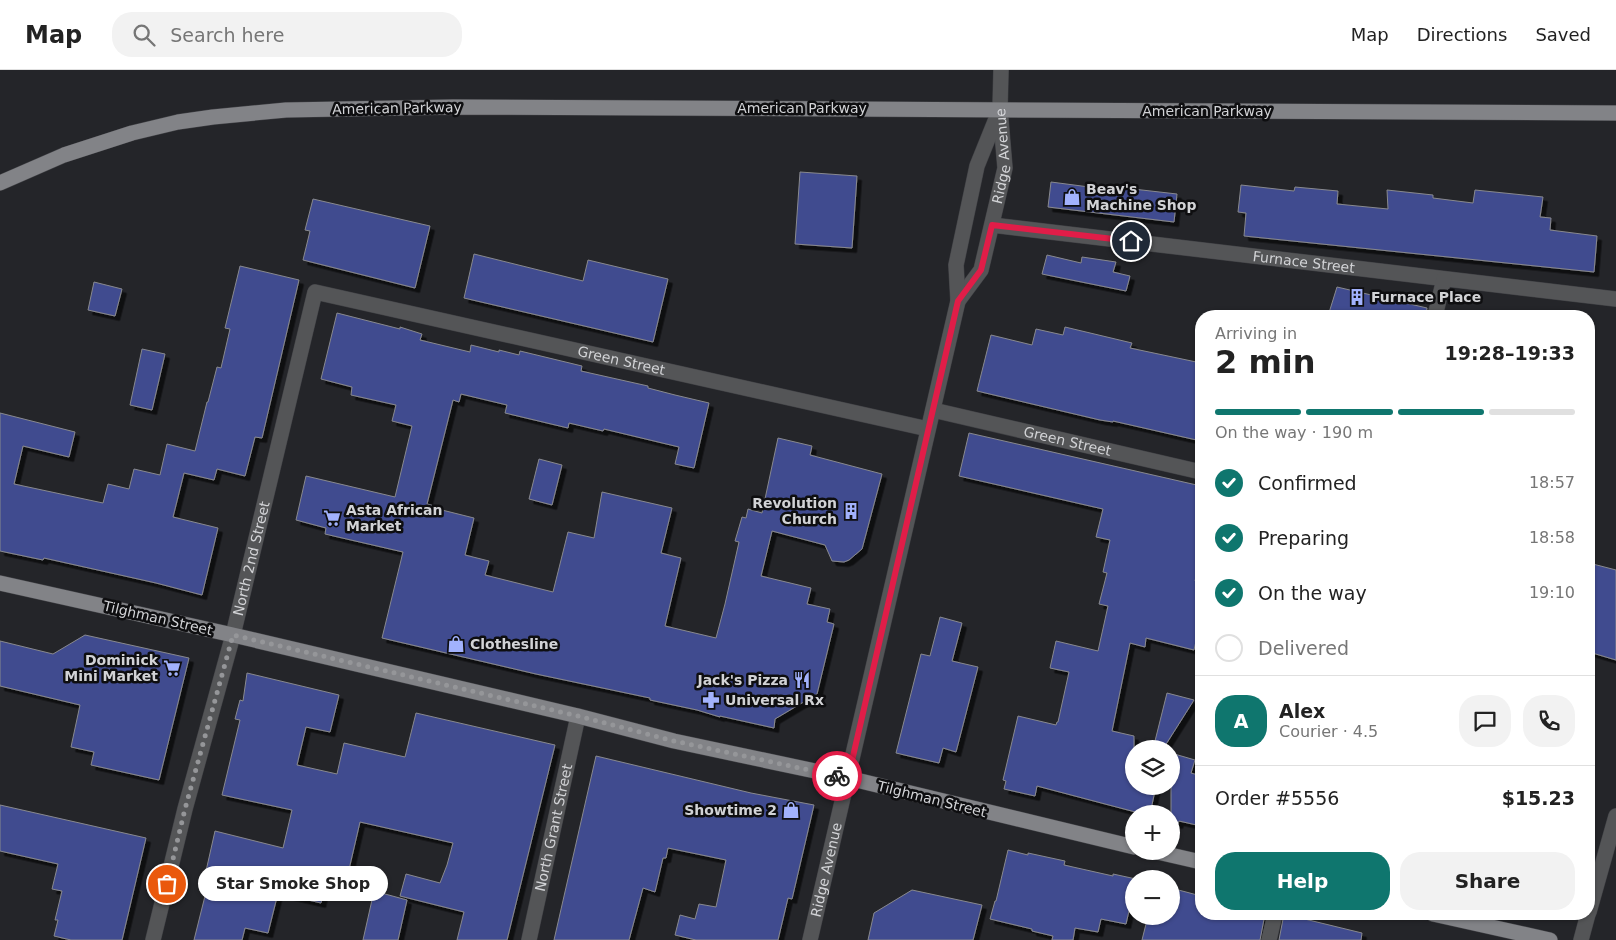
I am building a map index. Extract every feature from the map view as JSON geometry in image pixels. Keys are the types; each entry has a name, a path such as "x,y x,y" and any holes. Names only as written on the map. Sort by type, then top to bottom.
{"main road":[{"name":"American Parkway","path":"0,183 64,155 132,133 187,121 286,110 453,107 1616,113"},
{"name":"Tilghman Street","path":"0,583 233,635 578,716 674,741 848,778 1125,845"},
{"path":"1180,857 1195,861"},
{"path":"1460,920 1550,940"}],"street":[{"path":"1000,109 1001,70"},
{"name":"Ridge Avenue","path":"958,301 981,270 1005,168 1000,109"},
{"name":"Ridge Avenue","path":"810,940 958,301 956,265 977,166 1000,109"},
{"name":"Furnace Street","path":"992,225 1616,299"},
{"path":"1436,310 1444,278"},
{"name":"Green Street","path":"315,292 928,429"},
{"name":"North 2nd Street","path":"153,940 185,809 233,635 278,455 315,292"},
{"name":"Green Street","path":"933,410 1195,471"},
{"name":"North Grant Street","path":"529,940 578,716"},
{"path":"1595,889 1616,816"},
{"path":"1269,940 1274,920"},
{"path":"1581,940 1586,920"}],"building":[{"path":"800,172 857,176 852,248 795,244"},
{"path":"1051,182 1097,188 1098,185 1177,194 1174,222 1048,207"},
{"path":"1241,185 1294,191 1295,187 1338,191 1337,204 1388,209 1387,190 1433,195 1433,198 1473,203 1475,190 1543,197 1540,217 1551,218 1550,230 1597,236 1594,272 1244,236 1246,213 1238,212"},
{"path":"313,199 430,226 415,288 303,260 310,231 305,230"},
{"path":"474,254 583,281 588,260 668,279 653,342 464,298"},
{"path":"1047,255 1081,263 1082,257 1116,262 1113,272 1130,276 1126,291 1042,274"},
{"path":"240,266 299,280 262,438 255,437 245,476 217,469 214,480 184,473 173,517 218,528 202,595 44,558 43,560 0,551 0,413 75,432 69,457 23,446 14,484 103,503 108,484 129,489 134,469 160,475 167,444 195,451 217,367 221,368 230,329 225,328"},
{"path":"94,282 122,289 115,316 88,310"},
{"name":"Furnace Place","path":"1337,287 1427,308 1427,310 1330,310"},
{"path":"337,313 400,329 400,327 422,334 420,340 470,352 471,345 519,355 520,351 582,366 581,371 648,386 648,388 709,403 694,468 675,464 679,447 604,429 603,431 569,423 568,428 505,413 507,405 461,394 459,402 453,400 427,504 434,506 434,508 474,518 465,555 489,561 485,575 553,592 568,532 594,538 602,492 672,508 661,553 681,558 665,626 716,638 739,542 735,541 742,517 746,518 748,509 762,513 778,438 812,446 810,455 882,474 862,549 849,560 844,562 832,561 825,545 772,531 761,576 811,588 807,604 830,609 827,622 834,624 817,694 775,719 774,728 382,638 403,552 325,534 326,528 296,520 306,476 395,497 412,426 392,421 396,405 351,395 352,387 321,379"},
{"path":"1065,327 1132,343 1130,348 1195,362 1195,440 1113,421 1100,420 977,391 991,335 1032,345 1036,329 1063,335"},
{"path":"142,349 165,354 152,410 130,405"},
{"path":"969,433 1195,485 1195,646 1194,650 1146,638 1145,647 1130,643 1112,731 1134,736 1134,740 1125,740 1125,795 1154,795 1152,805 1125,805 1125,809 1037,786 1035,796 1004,789 1006,781 1003,780 1018,716 1056,725 1058,722 1069,672 1050,668 1056,641 1098,651 1108,606 1099,604 1107,573 1103,572 1110,540 1096,537 1103,509 959,476"},
{"path":"539,459 562,465 552,505 529,499"},
{"path":"1595,565 1616,570 1616,660 1595,654"},
{"path":"940,617 962,623 952,661 978,667 956,752 943,748 939,763 896,753 921,654 930,656"},
{"path":"85,635 189,658 159,780 91,765 94,752 71,747 80,705 0,686 0,641 53,654"},
{"path":"247,673 339,695 330,732 306,727 297,765 337,774 344,743 405,757 416,713 555,745 507,940 457,940 464,912 400,896 406,874 440,883 453,843 360,822 347,878 328,874 321,903 278,893 268,933 245,928 242,940 194,940 211,872 206,871 215,831 283,848 292,810 222,795 240,720 235,719 240,700 243,701"},
{"path":"1167,693 1194,700 1169,740 1155,740"},
{"path":"596,756 751,793 814,805 792,899 788,898 778,940 696,940 675,935 680,915 695,919 699,904 716,907 726,860 668,848 666,858 663,858 655,892 643,888 629,940 554,940"},
{"path":"1180,756 1195,760 1191,773 1195,774 1195,825 1180,821 1180,805 1171,805 1171,795 1180,795"},
{"path":"0,805 146,838 122,940 71,940 54,936 58,920 55,920 62,891 52,889 58,864 0,851"},
{"path":"1008,850 1065,861 1064,865 1113,876 1113,874 1125,877 1125,924 1101,919 1098,932 1075,928 1073,940 1052,940 1053,936 990,919"},
{"path":"912,890 982,905 973,940 868,940 874,913"},
{"path":"1180,890 1195,894 1195,920 1264,920 1260,940 1142,940 1146,925 1180,925"},
{"path":"374,891 407,900 398,940 363,940"},
{"path":"1283,920 1309,920 1362,933 1361,940 1279,940"}],"way so far":[{"path":"167,884 185,809 233,635 578,716 674,741 837,776"}],"place":[{"name":"Beav's Machine Shop","path":"1072,197"},
{"name":"Furnace Place","path":"1357,297"},
{"name":"Revolution Church","path":"851,511"},
{"name":"Asta African Market","path":"332,518"},
{"name":"Clothesline","path":"456,644"},
{"name":"Dominick Mini Market","path":"172,668"},
{"name":"Jack's Pizza","path":"802,680"},
{"name":"Universal Rx","path":"711,700"},
{"name":"Showtime 2","path":"791,810"},
{"name":"Star Smoke Shop","path":"167,884"}],"route":[{"path":"837,776 848,778 958,301 981,270 992,225 1131,241"}]}
